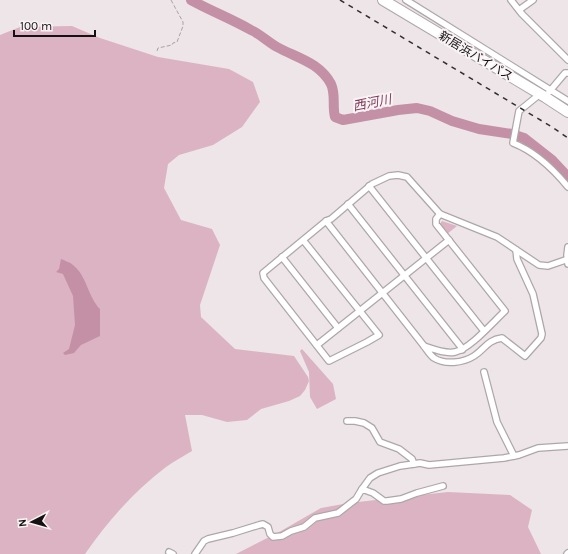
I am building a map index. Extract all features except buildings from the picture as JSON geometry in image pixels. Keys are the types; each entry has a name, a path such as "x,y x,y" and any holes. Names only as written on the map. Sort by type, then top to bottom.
{"highway":[{"name":"新居浜バイパス","path":"383,0 545,94 568,112"}],"street":[{"path":"406,0 545,94 568,101"},
{"path":"511,0 568,60"},
{"path":"519,10 533,0"},
{"path":"568,73 562,75 545,94 519,111 513,140 513,143 530,151 540,159 568,188"},
{"path":"303,240 379,335 329,361 264,278 263,273 326,221 331,219 369,186 389,176 398,175 407,177 440,214 497,237 539,265 548,266 568,260 568,247"},
{"path":"369,186 484,331"},
{"path":"348,204 462,350"},
{"path":"424,346 454,353 462,350 470,345 505,311 436,224 436,219 440,214"},
{"path":"326,221 424,346 433,357 439,360 457,362 466,360 475,356 485,345 498,338 502,338 525,356 541,338 542,334 533,294 517,259 516,250"},
{"path":"317,345 449,240"},
{"path":"282,257 338,328"},
{"path":"484,372 497,422 514,456"},
{"path":"347,422 360,422 372,428 380,442 399,448 412,460 414,464"},
{"path":"195,554 204,541 208,539 233,533 259,524 264,524 268,527 270,534 273,537 282,536 291,531 304,527 315,518 338,513 356,499 370,478 378,473 400,466 420,463 429,465 514,456 538,448 568,446"},
{"path":"362,489 373,493 384,501 387,501 401,499 443,486"}],"path":[{"path":"157,51 158,48 177,42 183,26 183,22 170,0"}],"shaded area":[{"path":"72,26 100,38 158,57 229,69 253,82 260,102 242,127 213,145 179,155 168,164 164,188 181,220 212,229 220,245 200,305 201,317 235,349 294,356 308,377 309,381 305,390 300,396 289,401 261,409 247,420 227,422 202,415 185,415 192,451 154,476 132,496 112,518 85,554 0,554 0,35 20,27"},
{"path":"442,221 457,226 447,234 440,224"},
{"path":"61,259 70,263 78,270 100,309 100,336 81,345 74,353 65,355 63,353 69,349 75,325 73,296 63,274 56,272 59,269"},
{"path":"302,349 333,384 336,399 317,409 310,397 309,372 300,351"},
{"path":"448,492 510,495 532,510 528,527 541,554 236,554 321,508 349,503"}],"waterway":[{"name":"西河川","path":"191,0 236,22 277,47 307,61 320,70 331,84 335,117 343,120 417,108 430,111 452,121 479,129 512,134 524,138 552,160 568,177"}],"railway":[{"path":"340,0 568,138"}]}
